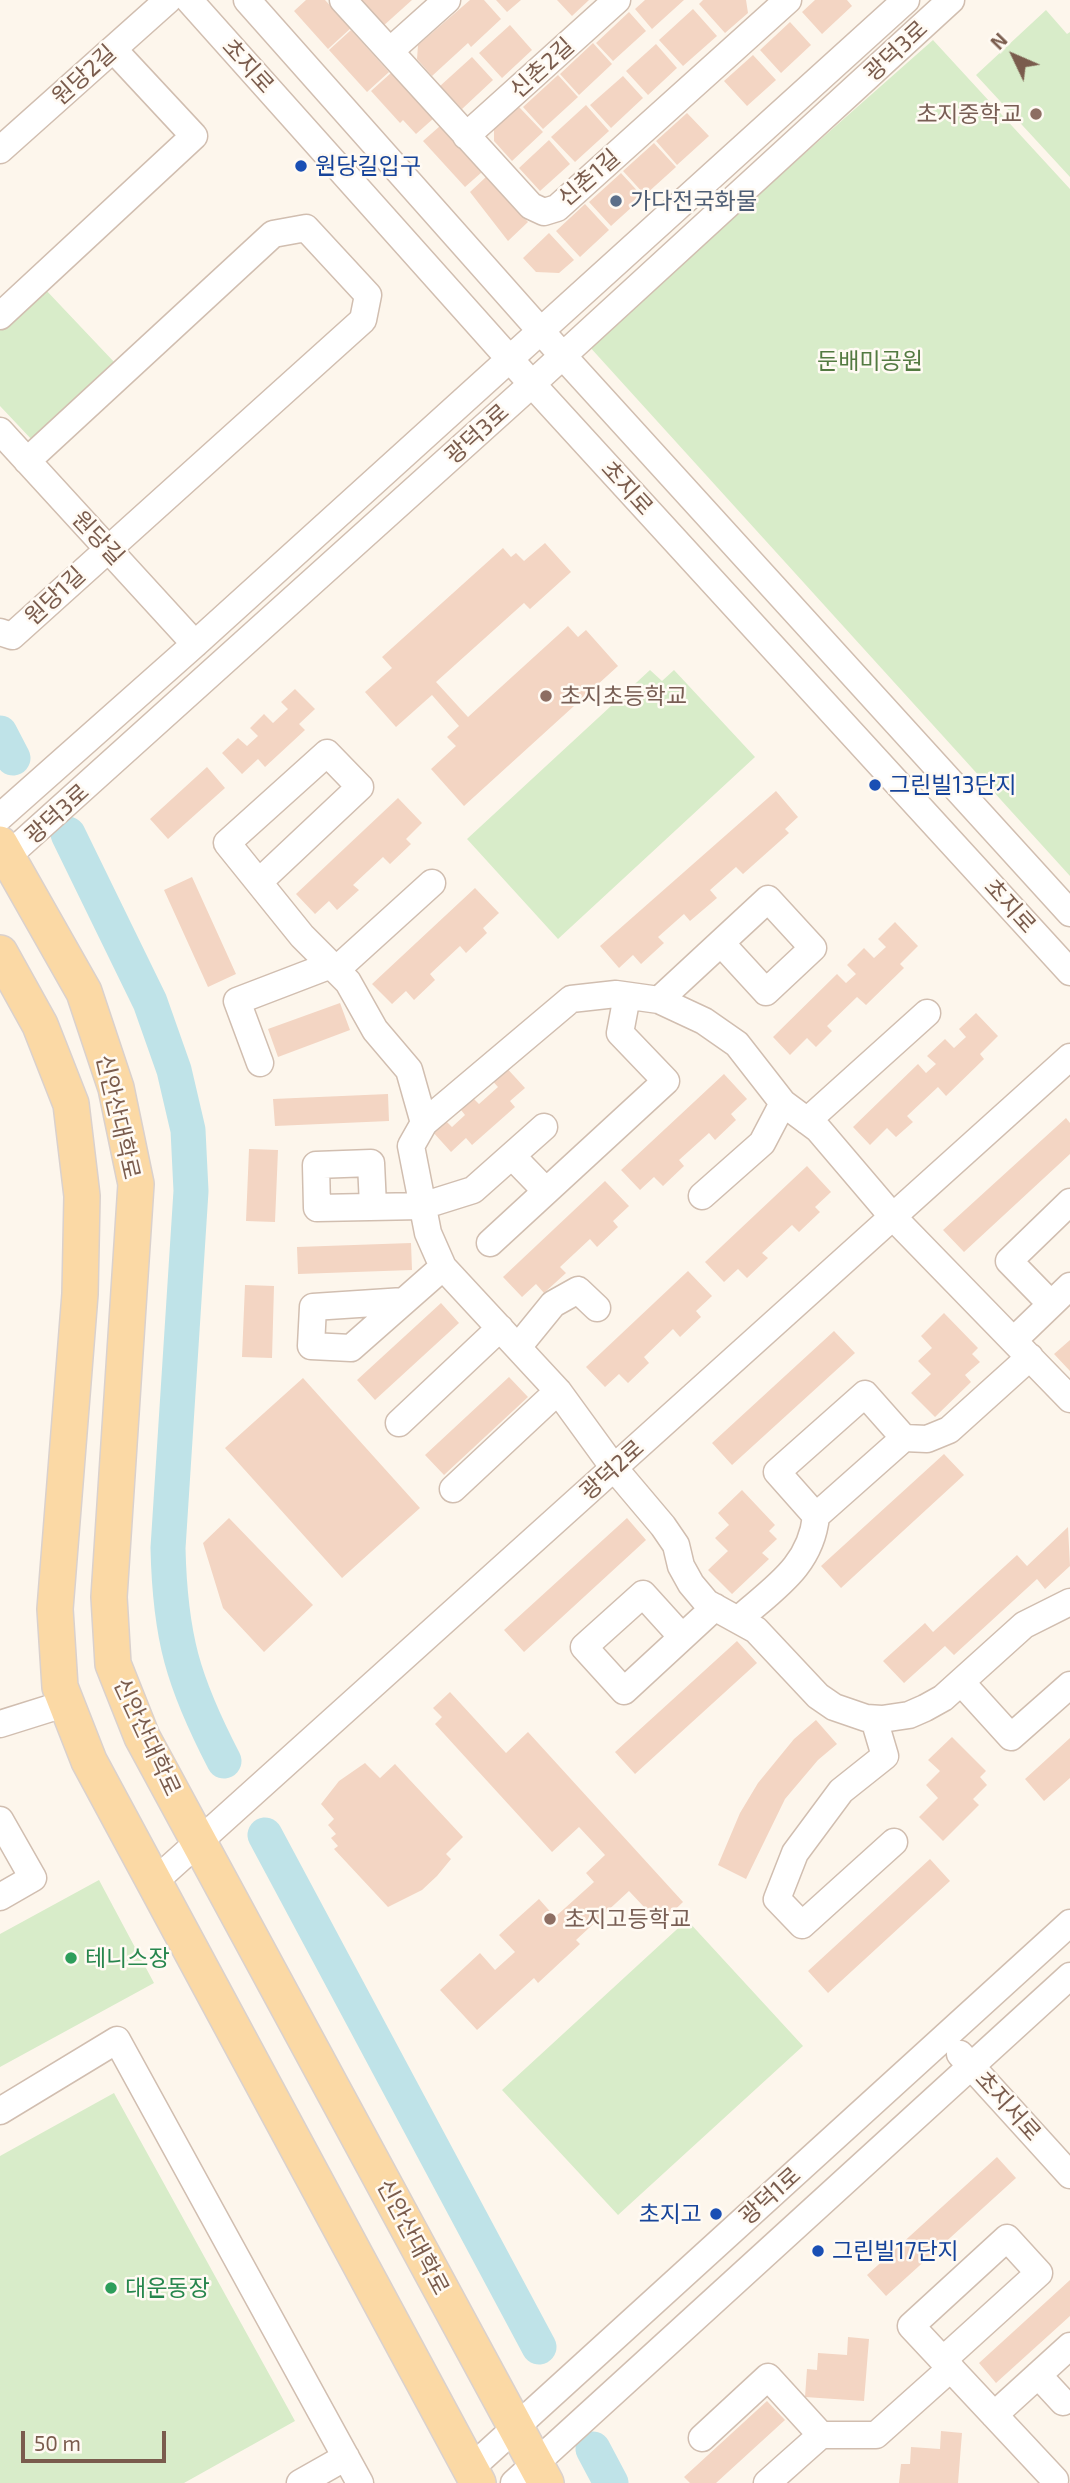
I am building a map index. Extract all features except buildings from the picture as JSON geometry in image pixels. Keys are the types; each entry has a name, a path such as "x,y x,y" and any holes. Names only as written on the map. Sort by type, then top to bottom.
{"main road":[{"name":"신안산대학로","path":"3,855 84,992 117,1088 136,1184 109,1597 113,1664 142,1737 516,2428 532,2476"},
{"name":"신안산대학로","path":"0,953 40,1025 71,1104 82,1196 80,1294 55,1609 60,1687 89,1761 474,2476"}],"street":[{"name":"원당2길","path":"0,150 168,0"},
{"name":"초지로","path":"188,0 532,384 1070,972"},
{"name":"신촌1길","path":"343,0 531,205 544,212 557,208 777,4"},
{"path":"390,51 447,0"},
{"name":"신촌2길","path":"466,136 617,0"},
{"name":"광덕3로","path":"0,817 195,644 906,0"},
{"name":"광덕3로","path":"3,855 532,384 951,0"},
{"name":"초지로","path":"260,4 563,356 1070,913"},
{"path":"0,316 194,136 113,49"},
{"path":"27,461 273,234 306,228 368,295 363,320 107,548"},
{"name":"원당길","path":"0,431 195,644"},
{"name":"원당1길","path":"0,632 12,636 107,548"},
{"path":"260,881 360,787 327,753 228,843 302,936 348,982 375,1030 409,1070 424,1123"},
{"path":"260,1063 237,1000 333,967 432,883"},
{"path":"659,1000 721,943"},
{"path":"490,1243 666,1081 621,1033 627,996"},
{"path":"1070,1399 893,1217 807,1121 783,1102 737,1044 704,1021 659,1000 627,996 571,999 424,1123 411,1146 428,1233 443,1267 558,1391 614,1468 676,1545 681,1566 691,1584 707,1603 757,1630 818,1696 849,1714 874,1718 909,1715 943,1698 1024,1625 1070,1602"},
{"path":"807,1121 927,1013"},
{"name":"광덕2로","path":"154,1882 1070,1057"},
{"path":"702,1196 761,1143 783,1102"},
{"path":"373,1206 422,1206 473,1190 544,1127"},
{"path":"512,1156 546,1191"},
{"path":"1051,1304 1009,1261 1070,1202"},
{"path":"404,1301 443,1267"},
{"path":"739,1619 801,1563 814,1536 816,1516 904,1438 927,1439 949,1430 1022,1348 1051,1304 1070,1286"},
{"path":"518,1347 553,1304 578,1290 597,1308"},
{"path":"399,1423 500,1328"},
{"path":"453,1489 558,1391"},
{"path":"816,1516 777,1472 865,1394 904,1438"},
{"path":"682,1637 715,1607"},
{"path":"961,1682 1011,1737 1070,1685"},
{"path":"0,1724 66,1703"},
{"path":"874,1718 885,1756 841,1791 795,1853 777,1899 802,1925 894,1842"},
{"path":"0,1819 33,1878 0,1897"},
{"name":"광덕1로","path":"474,2476 516,2428 1070,1923"},
{"name":"광덕1로","path":"532,2476 1070,1976"},
{"name":"초지서로","path":"944,2038 1070,2175"},
{"path":"0,2110 117,2040 360,2483"},
{"path":"767,2483 821,2435 876,2435 947,2364 1039,2273 1007,2238 911,2326 947,2364 994,2415 1059,2477"},
{"path":"994,2415 1070,2346"},
{"path":"1038,2375 1063,2402"},
{"path":"702,2438 768,2377 821,2435"},
{"path":"300,2483 346,2457"}],"green space":[{"path":"1046,10 1067,34 1070,32 1070,177 976,75"},
{"name":"둔배미공원","path":"933,40 1070,189 1070,876 588,345"},
{"path":"44,288 115,363 33,441 0,406 0,330"},
{"path":"650,670 662,681 674,670 755,757 558,939 467,839"},
{"name":"테니스장","path":"99,1880 154,1983 0,2067 0,1934"},
{"path":"687,1920 803,2046 618,2215 502,2090"},
{"name":"대운동장","path":"114,2093 295,2421 184,2483 0,2483 0,2156"}],"waterway":[{"path":"0,733 13,758"},
{"path":"68,834 150,1002 174,1070 188,1130 191,1191 168,1548 169,1579 181,1658 198,1707 224,1761"},
{"path":"265,1835 539,2347"},
{"path":"593,2449 611,2483"}],"place":[{"name":"초지중학교","path":"1036,114"},
{"name":"원당길입구","path":"301,166"},
{"name":"가다전국화물","path":"616,201"},
{"name":"초지초등학교","path":"546,696"},
{"name":"그린빌13단지","path":"875,785"},
{"name":"초지고등학교","path":"550,1919"},
{"name":"테니스장","path":"71,1958"},
{"name":"초지고","path":"716,2214"},
{"name":"그린빌17단지","path":"818,2251"},
{"name":"대운동장","path":"111,2288"}]}
